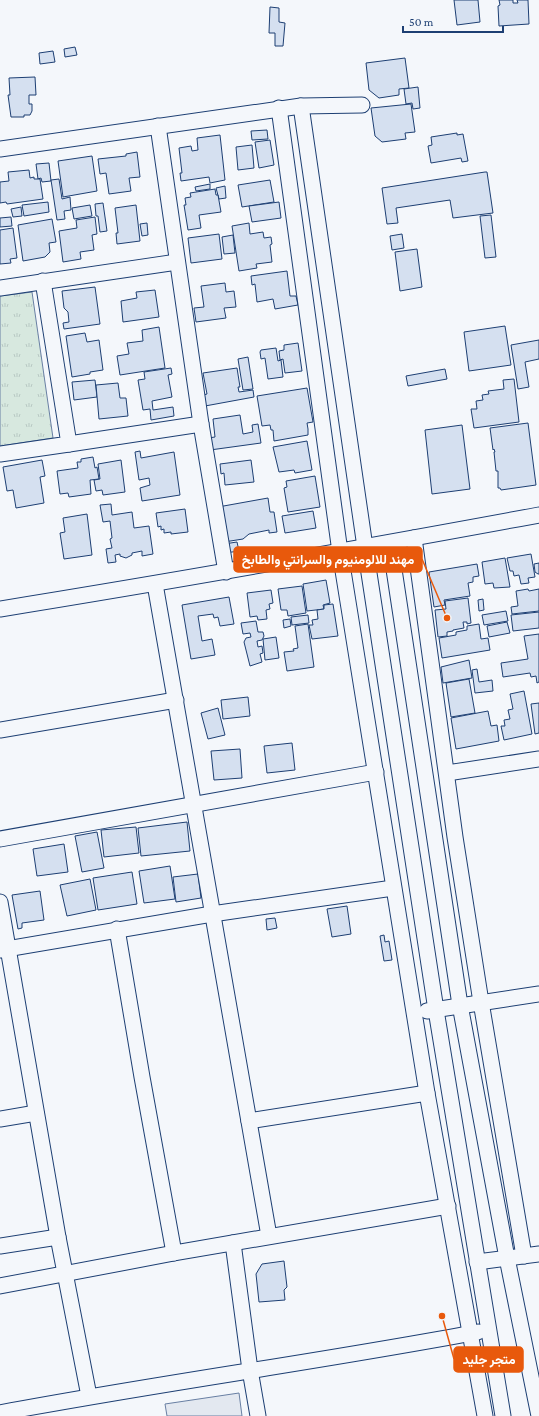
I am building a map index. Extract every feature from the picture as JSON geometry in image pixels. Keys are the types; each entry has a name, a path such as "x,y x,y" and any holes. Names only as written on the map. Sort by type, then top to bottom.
{"street":[{"path":"0,149 279,108 301,106 362,105"},
{"path":"301,106 436,1010 503,1416"},
{"path":"279,108 340,552 427,1093 448,1206 469,1334 485,1416"},
{"path":"158,126 201,424 226,572"},
{"path":"0,288 178,262"},
{"path":"44,281 69,444"},
{"path":"0,454 201,424"},
{"path":"0,609 226,572 539,515"},
{"path":"414,538 455,837 481,1002 532,1255 477,1262"},
{"path":"390,543 460,1006 507,1258 539,1416"},
{"path":"155,584 269,1236"},
{"path":"0,730 176,700"},
{"path":"447,773 539,759"},
{"path":"0,839 376,772"},
{"path":"4,949 212,914 393,888"},
{"path":"0,902 4,949 89,1396"},
{"path":"117,929 174,1253"},
{"path":"415,1013 539,994"},
{"path":"249,1121 427,1093"},
{"path":"0,1119 36,1113"},
{"path":"0,1286 233,1242 448,1206"},
{"path":"0,1246 58,1237"},
{"path":"233,1242 250,1370 258,1416"},
{"path":"0,1413 89,1396 488,1330"}],"green space":[{"path":"32,292 53,438 0,446 0,296"}],"shaded area":[{"path":"239,1393 242,1416 167,1416 165,1404"}],"building":[{"path":"454,0 478,0 480,22 457,25"},
{"path":"499,0 513,0 513,3 518,3 517,0 528,0 529,24 499,26"},
{"path":"270,7 279,8 279,22 285,23 283,46 275,46 275,33 269,33"},
{"path":"75,47 77,55 65,57 64,49"},
{"path":"53,51 55,62 40,64 39,53"},
{"path":"405,58 409,88 399,89 399,95 379,98 369,90 366,63"},
{"path":"35,77 36,95 29,95 29,104 32,104 32,111 30,115 24,115 24,117 11,117 8,95 10,95 9,78"},
{"path":"418,87 420,108 413,109 412,103 406,104 404,89"},
{"path":"411,104 415,132 405,133 406,139 382,142 375,136 371,108"},
{"path":"267,130 268,139 252,140 251,131"},
{"path":"457,133 457,135 463,134 468,161 462,162 461,158 431,163 428,146 432,145 431,137"},
{"path":"220,135 225,180 210,183 209,177 181,181 180,173 182,173 179,148 191,146 192,151 198,150 197,138"},
{"path":"270,140 274,165 259,168 255,142"},
{"path":"252,145 254,168 238,170 236,147"},
{"path":"137,152 140,177 129,178 131,191 109,194 106,173 100,174 98,159 126,156 126,154"},
{"path":"92,156 97,191 63,197 58,161"},
{"path":"49,163 51,181 42,182 41,178 38,179 36,164"},
{"path":"29,170 30,178 34,177 34,179 40,179 43,199 7,204 6,202 0,203 0,182 9,181 8,172"},
{"path":"487,172 493,213 453,218 450,200 396,208 398,223 387,224 382,188"},
{"path":"59,179 62,199 70,197 71,210 64,211 65,219 57,220 51,180"},
{"path":"270,180 274,202 242,207 238,185"},
{"path":"210,184 210,189 196,191 195,187"},
{"path":"225,186 226,198 219,199 216,188"},
{"path":"215,189 216,195 218,195 221,212 199,215 201,228 188,230 184,205 186,205 185,198 191,197 190,193"},
{"path":"48,202 49,212 24,216 22,205"},
{"path":"279,202 281,218 252,222 249,206"},
{"path":"103,203 107,231 100,232 95,204"},
{"path":"90,205 92,216 74,219 72,208"},
{"path":"136,205 140,241 117,244 116,233 118,233 115,208"},
{"path":"21,207 22,216 13,217 11,209"},
{"path":"491,215 496,257 485,258 480,216"},
{"path":"11,217 12,226 0,227 0,218"},
{"path":"95,217 97,234 92,235 94,250 80,252 81,259 63,262 59,231 77,228 76,220"},
{"path":"52,219 56,242 49,243 50,252 45,257 23,261 18,225"},
{"path":"147,223 148,235 142,236 140,224"},
{"path":"249,223 250,234 263,232 264,238 271,237 272,244 270,245 272,262 256,264 257,268 239,271 232,226"},
{"path":"13,228 17,258 10,259 11,263 0,264 0,230"},
{"path":"219,234 222,259 191,263 188,238"},
{"path":"402,234 404,248 392,250 390,236"},
{"path":"233,235 235,253 224,254 222,237"},
{"path":"417,249 422,287 400,291 395,252"},
{"path":"287,271 290,296 296,296 298,305 275,309 273,299 257,302 255,284 252,285 251,276"},
{"path":"225,283 226,292 234,291 236,307 224,308 226,318 196,322 194,308 204,307 201,286"},
{"path":"95,287 100,324 64,329 63,323 69,322 68,312 64,308 62,291"},
{"path":"155,290 159,317 123,322 121,301 137,298 136,292"},
{"path":"505,326 511,365 469,371 464,332"},
{"path":"159,327 165,368 120,375 117,356 129,354 127,343 143,341 142,330"},
{"path":"85,333 87,342 99,340 103,370 72,377 66,336"},
{"path":"539,340 539,359 525,362 529,387 518,389 511,345"},
{"path":"298,343 302,371 285,373 283,359 280,360 279,351 284,350 284,345"},
{"path":"276,348 278,361 281,360 283,377 268,379 265,358 261,359 260,352 261,350"},
{"path":"248,357 253,389 243,390 238,359"},
{"path":"171,368 172,374 168,375 172,397 152,401 153,410 173,407 174,416 151,420 150,409 143,410 138,380 145,379 144,372"},
{"path":"237,368 240,387 238,387 239,392 253,390 254,397 205,406 203,395 207,394 203,373"},
{"path":"445,369 447,379 408,386 406,376"},
{"path":"514,379 519,422 474,428 471,409 477,409 476,401 483,400 482,395 489,394 488,391 504,389 503,380"},
{"path":"95,380 97,397 74,400 72,382"},
{"path":"118,383 120,398 126,398 128,416 99,419 96,385"},
{"path":"307,388 313,422 307,423 308,435 274,441 273,430 271,430 270,425 262,426 257,396"},
{"path":"240,415 243,434 253,432 252,425 258,424 261,443 210,450 208,438 215,437 213,419"},
{"path":"528,423 536,485 501,490 498,488 498,471 496,471 495,452 494,449 493,450 490,428"},
{"path":"462,425 470,489 432,494 425,430"},
{"path":"307,441 312,470 295,473 294,470 279,472 273,447"},
{"path":"140,451 141,458 174,452 180,495 142,501 140,488 150,485 149,478 139,480 135,452"},
{"path":"93,457 95,468 97,467 99,479 90,480 91,494 69,497 68,493 60,494 57,471 78,468 77,462 81,462 81,459"},
{"path":"42,460 45,476 40,477 44,503 16,508 13,490 7,491 3,467"},
{"path":"121,460 125,492 103,495 102,490 96,491 94,480 100,479 98,464"},
{"path":"251,460 254,482 225,485 224,473 221,474 220,464"},
{"path":"315,476 320,507 288,512 284,488 287,487 286,481"},
{"path":"268,498 270,512 274,512 277,532 269,533 269,530 249,534 243,539 224,542 218,507"},
{"path":"111,504 112,515 132,512 134,528 149,526 153,554 142,556 142,551 132,553 132,555 126,558 120,556 120,554 115,555 116,562 108,563 106,549 112,548 110,539 112,538 110,521 103,522 100,505"},
{"path":"185,509 188,532 171,534 171,532 164,533 164,529 161,530 161,526 158,527 156,513"},
{"path":"313,511 316,528 285,533 282,516"},
{"path":"87,514 92,555 64,559 60,533 65,532 63,518"},
{"path":"237,542 239,551 225,553 224,544"},
{"path":"531,554 535,577 528,578 529,583 521,584 519,575 514,576 513,571 510,571 507,558"},
{"path":"505,558 510,587 494,588 493,583 485,584 482,562"},
{"path":"539,563 538,574 535,572 534,564"},
{"path":"477,564 479,576 473,577 473,582 468,583 470,596 444,600 445,605 434,607 429,572"},
{"path":"326,580 330,603 323,605 324,609 307,611 303,584"},
{"path":"302,586 306,613 288,616 287,610 281,610 278,589"},
{"path":"528,589 529,591 539,589 539,611 512,614 511,607 518,606 516,591"},
{"path":"271,590 273,603 269,604 270,609 266,610 267,619 258,620 257,616 250,617 247,593"},
{"path":"229,597 234,624 220,626 218,617 214,618 213,614 198,616 202,641 212,639 215,655 191,659 182,605"},
{"path":"468,598 471,623 467,624 467,622 463,622 464,628 447,632 447,636 438,637 435,610 446,609 445,601"},
{"path":"483,599 484,610 479,611 478,600"},
{"path":"333,604 338,636 312,639 309,625 313,625 312,620 318,619 317,610 324,609 324,605"},
{"path":"506,611 508,621 484,625 482,615"},
{"path":"539,612 539,628 513,631 511,615"},
{"path":"308,615 309,623 292,625 291,617"},
{"path":"290,619 291,626 284,628 283,620"},
{"path":"256,621 258,632 263,632 264,636 262,640 257,641 258,647 262,646 263,653 260,654 262,662 250,666 244,642 246,638 251,637 250,633 243,634 241,623"},
{"path":"507,622 510,633 489,637 487,626"},
{"path":"308,624 314,667 287,671 284,652 294,651 293,649 298,648 295,626"},
{"path":"479,624 481,639 488,638 490,650 442,658 439,638 456,635 456,632 467,630 467,626"},
{"path":"539,634 539,682 537,683 536,676 531,677 530,673 503,677 501,663 528,659 524,636"},
{"path":"276,637 279,658 265,660 263,639"},
{"path":"469,660 472,678 443,683 441,667"},
{"path":"477,669 479,682 492,680 493,691 475,693 472,670"},
{"path":"469,679 475,713 451,717 446,683"},
{"path":"524,691 532,734 504,740 501,726 505,726 504,720 510,719 508,710 513,709 510,694"},
{"path":"248,697 250,716 223,719 221,700"},
{"path":"539,703 539,733 535,734 531,704"},
{"path":"218,708 225,735 208,739 201,713"},
{"path":"488,711 491,726 497,725 499,741 456,749 451,718"},
{"path":"292,743 295,770 267,773 264,746"},
{"path":"240,749 242,778 214,780 211,751"},
{"path":"187,822 190,851 141,856 138,828"},
{"path":"136,827 139,853 104,857 101,830"},
{"path":"97,832 104,868 82,872 75,836"},
{"path":"64,844 68,872 37,876 33,849"},
{"path":"170,866 175,899 144,903 139,871"},
{"path":"132,872 137,904 98,910 93,878"},
{"path":"198,874 201,898 176,902 173,877"},
{"path":"90,879 96,910 67,916 60,885"},
{"path":"40,891 44,920 22,923 22,928 18,929 12,895"},
{"path":"347,906 351,934 332,937 327,909"},
{"path":"275,918 277,928 267,930 266,919"},
{"path":"384,935 385,942 389,941 392,960 384,961 380,936"},
{"path":"284,1261 287,1287 284,1290 285,1300 259,1302 256,1274 262,1264"}],"place":[{"name":"مهند للالومنيوم والسرانتي والطابخ","path":"447,618"},
{"name":"متجر جليد","path":"442,1316"}]}
